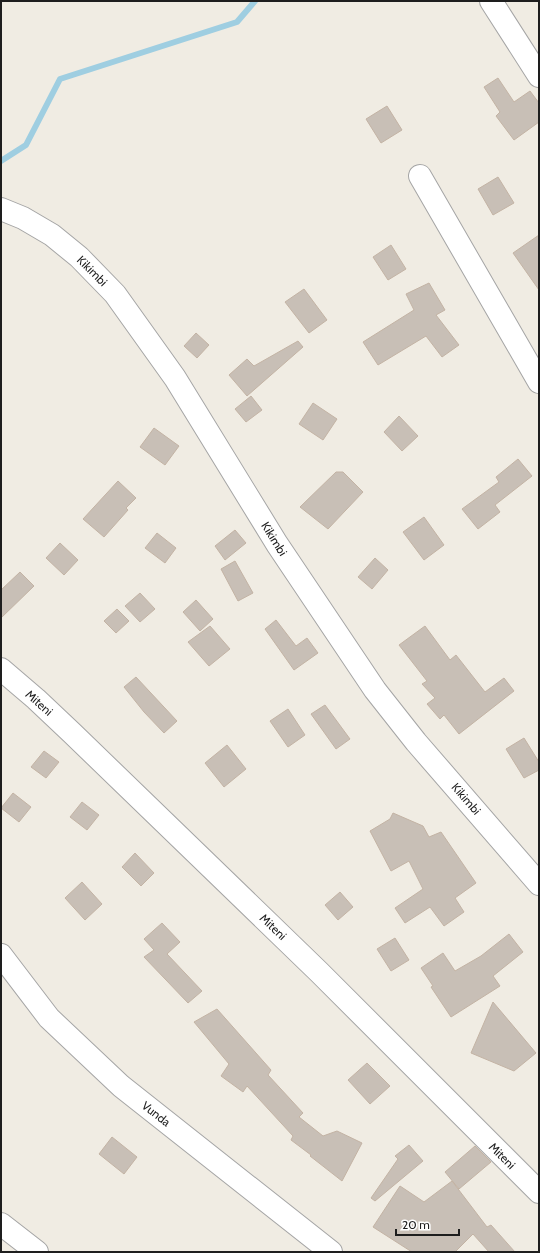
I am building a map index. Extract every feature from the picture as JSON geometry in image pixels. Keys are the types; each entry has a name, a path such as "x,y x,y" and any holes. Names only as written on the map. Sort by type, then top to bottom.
{"street":[{"path":"491,1 539,76"},
{"path":"420,176 539,382"},
{"name":"Kikimbi","path":"1,209 52,234 79,257 115,294 175,378 277,544 374,690 416,742 539,884"},
{"name":"Miteni","path":"1,669 51,714 314,966 539,1192"},
{"name":"Vunda","path":"1,955 49,1018 121,1086 331,1252"},
{"path":"1,1224 36,1252"}],"building":[{"path":"498,78 514,102 530,91 539,103 539,122 514,140 496,116 500,112 484,87"},
{"path":"387,106 402,130 381,143 366,119"},
{"path":"498,177 514,203 493,215 478,189"},
{"path":"539,235 539,290 513,253"},
{"path":"391,245 406,269 388,280 373,257"},
{"path":"429,283 445,310 436,315 459,345 442,357 426,336 378,365 363,342 414,310 406,294"},
{"path":"304,289 327,320 309,333 285,302"},
{"path":"196,333 209,345 197,358 184,346"},
{"path":"298,341 303,347 247,396 229,375 247,359 254,366"},
{"path":"251,396 262,410 246,422 235,409"},
{"path":"313,403 337,419 323,440 299,424"},
{"path":"399,416 418,436 402,451 384,432"},
{"path":"154,428 179,446 165,465 140,447"},
{"path":"518,459 532,476 495,505 500,512 478,529 462,509 499,482 496,477"},
{"path":"336,472 343,472 363,492 328,529 300,507"},
{"path":"118,481 136,498 126,508 128,510 104,537 83,519"},
{"path":"424,517 444,545 424,560 403,532"},
{"path":"235,530 246,543 225,560 215,546"},
{"path":"157,533 176,548 165,563 145,548"},
{"path":"60,543 78,560 64,575 46,558"},
{"path":"375,558 388,570 372,589 358,577"},
{"path":"235,561 253,593 238,601 221,569"},
{"path":"20,572 34,586 1,618 1,590"},
{"path":"140,593 155,609 140,622 125,606"},
{"path":"196,600 213,619 200,631 183,612"},
{"path":"117,609 129,621 116,633 104,621"},
{"path":"276,620 296,646 307,638 318,653 294,670 265,629"},
{"path":"210,626 230,649 209,666 188,642"},
{"path":"425,626 450,660 456,655 485,692 504,678 514,691 459,734 444,715 440,719 427,704 435,698 422,684 427,681 399,645"},
{"path":"136,677 177,721 164,733 144,712 124,687"},
{"path":"325,705 350,739 336,749 311,714"},
{"path":"288,709 305,735 288,747 270,721"},
{"path":"524,738 539,762 539,770 524,778 506,749"},
{"path":"227,745 246,769 224,787 205,763"},
{"path":"44,751 59,762 46,778 31,767"},
{"path":"13,793 31,807 19,822 1,808"},
{"path":"82,802 99,815 87,830 70,817"},
{"path":"393,813 423,826 429,837 441,832 476,883 455,898 464,912 444,926 430,907 405,923 395,908 423,889 409,861 391,871 370,831 390,819"},
{"path":"135,853 154,873 141,886 122,867"},
{"path":"82,882 102,904 85,920 65,898"},
{"path":"340,892 353,907 338,920 325,905"},
{"path":"162,923 180,942 167,954 202,991 188,1003 144,957 154,950 144,939"},
{"path":"509,934 523,952 493,976 500,986 451,1017 431,987 433,986 421,968 443,953 455,971 481,956"},
{"path":"395,938 409,960 391,971 377,949"},
{"path":"493,1002 536,1053 514,1071 471,1053"},
{"path":"217,1009 271,1070 268,1075 303,1113 299,1117 323,1136 337,1131 362,1143 342,1181 291,1140 293,1136 247,1086 243,1092 221,1076 229,1064 194,1022"},
{"path":"367,1063 390,1086 370,1104 348,1080"},
{"path":"112,1137 137,1157 124,1174 99,1154"},
{"path":"409,1145 423,1161 375,1201 371,1198 398,1159 395,1156"},
{"path":"475,1146 491,1162 459,1189 445,1172"},
{"path":"452,1181 487,1227 491,1225 515,1252 489,1252 473,1234 455,1252 412,1252 373,1227 400,1186 424,1202"}],"waterway":[{"path":"1,161 26,145 60,79 237,22 255,1"}]}
